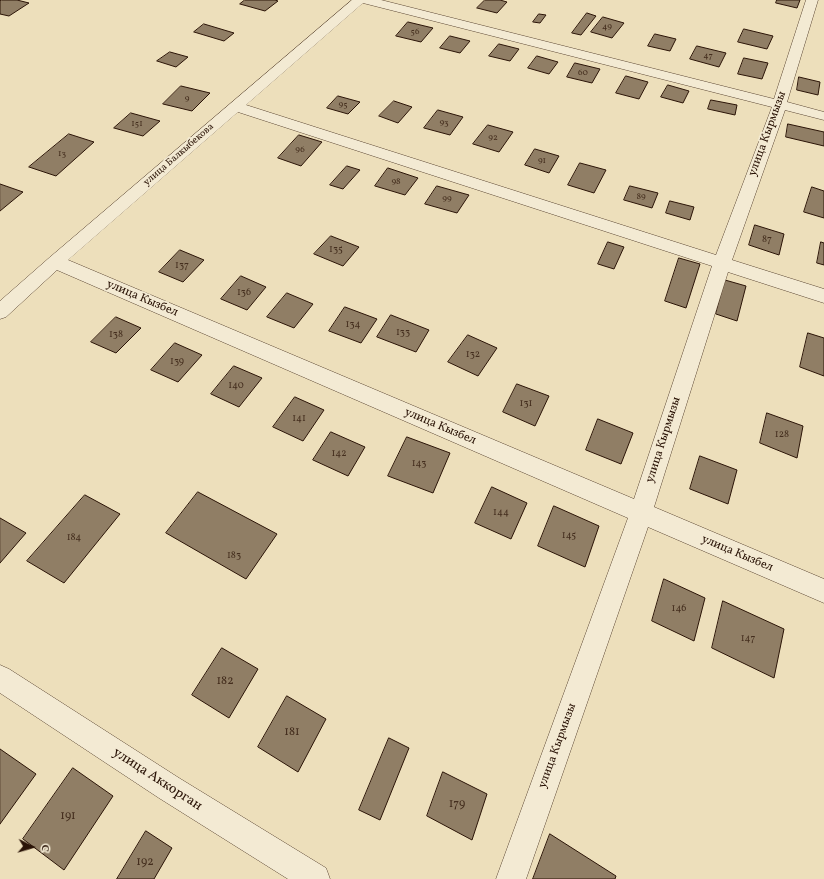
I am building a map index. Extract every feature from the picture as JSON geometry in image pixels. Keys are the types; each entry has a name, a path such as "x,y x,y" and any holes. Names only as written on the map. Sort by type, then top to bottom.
{"street":[{"name":"улица Балкыбекова","path":"0,312 55,262 359,0"},
{"path":"367,0 824,116"},
{"name":"улица Кырмызы","path":"511,879 641,513 722,263 780,104 812,0"},
{"path":"235,106 824,296"},
{"name":"улица Кызбел","path":"55,262 824,591"},
{"name":"улица Аккорган","path":"0,678 170,788 315,879"}],"building":[{"path":"17,0 29,3 9,16 0,14 0,1"},
{"path":"245,0 278,1 265,11 240,4"},
{"path":"485,0 500,0 507,2 497,13 477,8"},
{"path":"777,0 800,0 797,8 776,3"},
{"path":"587,13 596,16 581,35 572,33"},
{"path":"539,14 546,15 540,23 533,22"},
{"path":"603,17 624,23 612,38 591,32"},
{"path":"408,22 433,28 421,42 396,36"},
{"path":"204,24 234,33 224,41 194,32"},
{"path":"744,29 773,36 767,49 738,42"},
{"path":"655,34 676,39 670,51 648,46"},
{"path":"450,36 470,41 460,53 440,48"},
{"path":"499,44 519,49 510,61 489,56"},
{"path":"697,46 726,53 719,67 690,59"},
{"path":"170,52 188,57 176,67 157,61"},
{"path":"537,56 558,62 549,74 528,68"},
{"path":"744,58 768,63 762,79 738,74"},
{"path":"575,63 600,69 592,83 567,77"},
{"path":"626,76 648,82 639,99 616,93"},
{"path":"799,77 820,82 818,95 797,90"},
{"path":"668,85 689,91 683,103 661,97"},
{"path":"181,86 210,93 192,111 163,104"},
{"path":"338,96 360,102 348,114 327,108"},
{"path":"711,100 737,105 735,115 708,109"},
{"path":"394,101 412,107 398,123 379,116"},
{"path":"438,110 463,117 450,135 424,128"},
{"path":"131,113 160,121 143,136 114,128"},
{"path":"788,124 824,132 824,146 786,137"},
{"path":"488,125 513,132 499,152 473,144"},
{"path":"69,134 94,142 56,176 29,167"},
{"path":"299,135 322,142 301,166 278,158"},
{"path":"535,149 559,156 549,173 525,165"},
{"path":"580,163 606,170 594,193 568,185"},
{"path":"347,166 360,170 343,189 330,185"},
{"path":"388,168 418,178 405,195 375,186"},
{"path":"0,184 23,192 0,211"},
{"path":"437,186 469,195 457,213 425,204"},
{"path":"630,186 658,193 652,208 624,200"},
{"path":"812,187 824,191 824,218 804,212"},
{"path":"670,201 694,207 690,220 666,213"},
{"path":"755,225 784,234 779,255 749,245"},
{"path":"331,236 359,247 343,266 314,254"},
{"path":"608,242 624,247 614,269 598,264"},
{"path":"821,242 824,243 824,265 817,263"},
{"path":"180,250 204,260 183,282 159,272"},
{"path":"679,258 700,264 686,308 665,301"},
{"path":"241,276 266,287 247,310 221,299"},
{"path":"725,280 746,286 737,321 716,314"},
{"path":"287,293 313,304 294,328 267,317"},
{"path":"345,307 377,319 361,343 329,331"},
{"path":"391,315 429,330 416,352 377,337"},
{"path":"116,317 141,328 116,353 91,342"},
{"path":"808,333 824,338 824,376 800,367"},
{"path":"468,335 497,348 478,376 448,362"},
{"path":"175,343 202,355 178,382 151,370"},
{"path":"234,366 262,378 239,407 211,394"},
{"path":"517,384 549,396 535,426 503,412"},
{"path":"295,397 324,410 303,441 273,427"},
{"path":"767,413 803,426 797,458 760,443"},
{"path":"598,419 633,433 621,464 586,450"},
{"path":"331,432 365,447 348,476 313,460"},
{"path":"407,437 450,453 433,493 388,476"},
{"path":"700,456 737,470 728,504 690,489"},
{"path":"492,487 527,503 511,539 475,523"},
{"path":"198,492 277,534 246,579 166,533"},
{"path":"85,495 120,514 64,583 27,561"},
{"path":"554,506 599,526 585,567 538,546"},
{"path":"0,518 26,533 0,563"},
{"path":"664,579 705,598 694,641 652,621"},
{"path":"723,601 784,629 774,678 712,648"},
{"path":"222,648 258,669 229,718 192,695"},
{"path":"287,696 326,719 298,772 258,747"},
{"path":"389,738 409,748 380,820 359,810"},
{"path":"0,749 36,774 0,824"},
{"path":"73,768 113,796 64,870 23,839"},
{"path":"443,772 487,794 472,840 427,816"},
{"path":"146,831 172,848 154,879 117,879"},
{"path":"550,834 616,876 615,879 533,879"}]}
